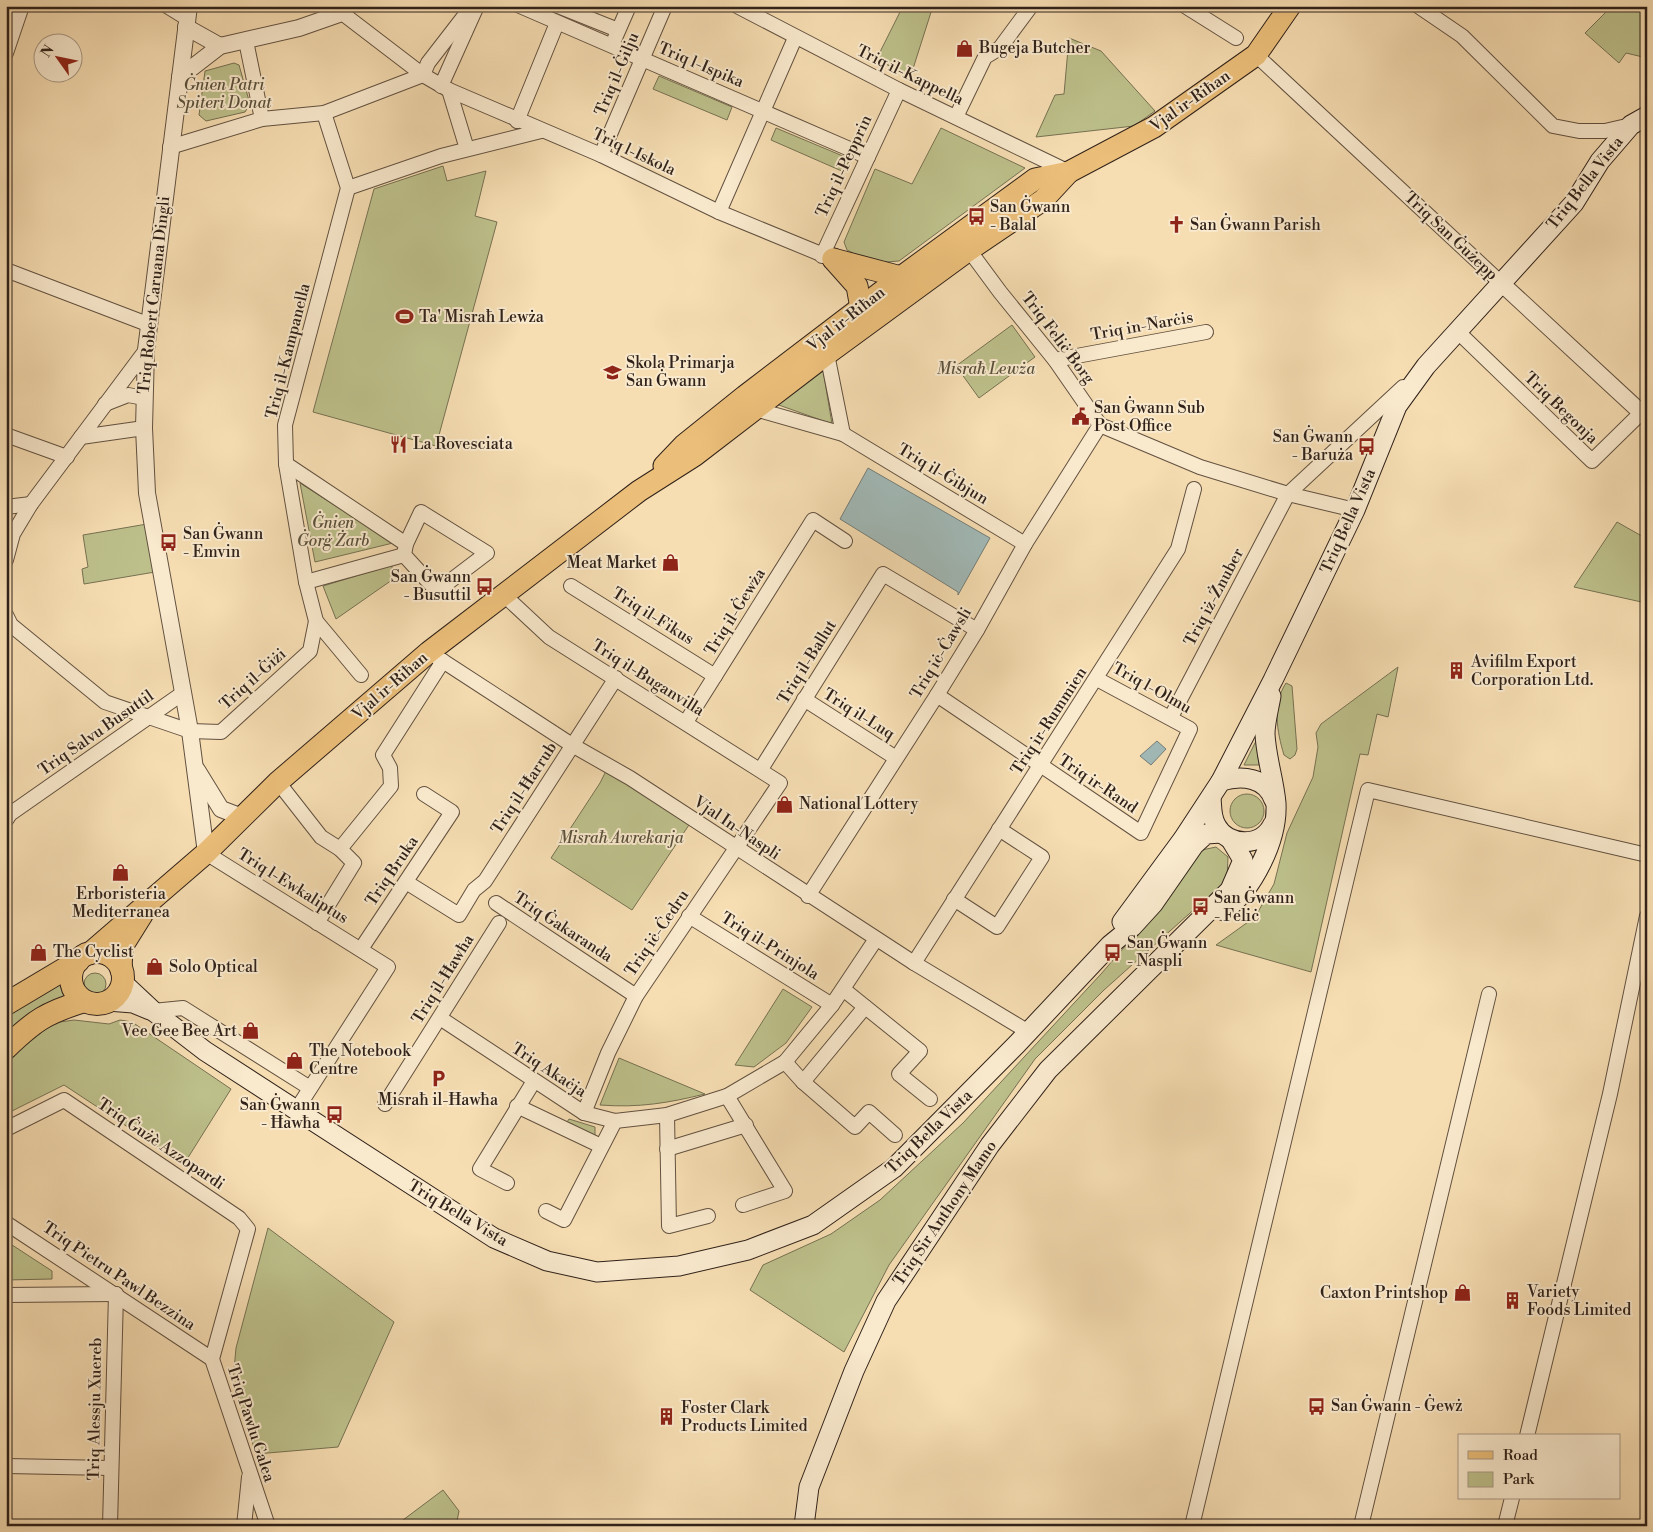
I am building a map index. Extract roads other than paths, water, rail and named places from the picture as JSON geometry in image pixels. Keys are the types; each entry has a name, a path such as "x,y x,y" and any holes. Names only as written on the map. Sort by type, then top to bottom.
{"highway":[{"path":"6,1004 83,957 103,953 110,956 122,976 119,992 108,1001 94,1004 84,1001 75,992 72,985 72,971 83,957"},
{"path":"6,1048 24,1030 48,1013 84,1001"}],"main road":[{"name":"Vjal ir-Riħan","path":"639,491 684,445 901,277 1035,179 1069,172 1154,127 1256,55 1290,6"},
{"name":"Triq Bella Vista","path":"1110,944 1123,921 1211,798 1221,781 1273,680 1355,510 1398,406 1426,366 1574,203 1600,161 1639,120"},
{"name":"Vjal ir-Riħan","path":"83,957 206,853 278,782 436,656 504,595 639,491 694,456 826,354 969,250 1043,200 1069,172"},
{"path":"827,257 901,277"},
{"path":"827,257 857,286 861,308"},
{"name":"Triq Bella Vista","path":"1273,680 1265,733 1276,811"},
{"path":"1211,798 1213,820 1226,836 1242,842 1258,839 1271,829 1276,811 1272,794 1255,780 1234,777 1221,781"},
{"name":"Triq Bella Vista","path":"1194,845 1211,798"},
{"name":"Triq Sir Anthony Mamo","path":"1169,952 1238,901 1262,865 1276,811"},
{"name":"Triq Bella Vista","path":"122,976 153,1011 205,1051 296,1112 494,1238 547,1261 597,1272 679,1266 748,1250 813,1225 894,1168 1110,944 1132,927 1153,904 1194,845 1206,834 1226,836"},
{"name":"Triq Sir Anthony Mamo","path":"804,1526 809,1487 854,1371 886,1301 990,1145 1048,1070 1105,1011 1169,952 1230,890 1243,860 1226,836"},
{"name":"Vjal ir-Riħan","path":"122,976 122,947 154,896"},
{"name":"Triq Bella Vista","path":"108,1001 133,1003 153,1011"}],"street":[{"path":"6,53 22,6"},
{"path":"167,6 188,17 220,46"},
{"path":"170,147 262,119 324,113 423,75 428,63 472,6"},
{"path":"467,150 445,88 477,6"},
{"name":"Triq l-Ispika","path":"520,6 868,156"},
{"path":"558,6 618,30"},
{"name":"Triq il-Ġilju","path":"611,45 629,6"},
{"name":"Triq il-Ġilju","path":"601,155 665,6"},
{"name":"Triq il-Kappella","path":"737,6 755,10 796,38 898,90 1069,172"},
{"path":"956,117 986,58 1000,48 1031,6"},
{"path":"1185,6 1236,38"},
{"path":"1418,6 1462,36 1553,126 1578,131 1604,131 1639,120"},
{"path":"180,78 220,46 299,28 340,9"},
{"name":"Triq l-Iskola","path":"340,9 423,75 445,88 517,121 601,155 719,212 827,257"},
{"name":"Triq Robert Caruana Dingli","path":"188,17 170,147 146,350 144,428 147,493 190,731 192,762 206,853"},
{"path":"517,121 557,23"},
{"path":"719,212 796,38"},
{"path":"246,41 262,119"},
{"name":"Triq San Ġużepp","path":"1256,55 1644,416"},
{"name":"Triq il-Pepprin","path":"827,257 868,156 898,90"},
{"path":"324,113 348,188 467,150 541,130"},
{"name":"Triq il-Kampanella","path":"348,188 286,425 286,464 306,582 316,621 361,675"},
{"name":"Triq Feliċ Borg","path":"969,250 1055,360 1100,425"},
{"path":"6,270 150,325"},
{"name":"Triq Begonja","path":"1457,331 1592,462 1644,416"},
{"name":"Triq in-Narċis","path":"1055,360 1206,332"},
{"path":"6,560 13,534 31,504 146,350"},
{"path":"826,354 843,434"},
{"name":"Triq Bella Vista","path":"1288,494 1426,366"},
{"path":"105,404 128,395 144,398"},
{"name":"Triq il-Ġibjun","path":"755,409 843,434 1025,544"},
{"path":"1100,425 1200,467 1288,494 1355,510"},
{"name":"Triq iċ-Ċawsli","path":"808,896 937,696 977,630 1025,544 1100,425"},
{"path":"81,437 144,428"},
{"path":"6,435 67,457"},
{"path":"286,464 405,549 437,591 487,553 421,512 405,549 306,582"},
{"name":"Triq ir-Rummien","path":"914,963 999,829 1041,767 1178,549 1194,489"},
{"name":"Triq iż-Żnuber","path":"1171,717 1288,494"},
{"path":"6,507 31,504"},
{"name":"Triq il-Ġewża","path":"686,722 813,520 845,541"},
{"name":"Triq il-Ballut","path":"761,769 883,574 977,630"},
{"name":"Triq il-Fikus","path":"571,586 716,676"},
{"name":"Triq il-Buganvilla","path":"504,595 548,637 761,769 780,783"},
{"name":"Triq il-Ġiżi","path":"6,615 11,624 105,702 190,731 221,732 310,651 316,621"},
{"path":"340,849 392,786 390,768 383,755 436,656"},
{"name":"Vjal In-Naspli","path":"436,656 572,746 630,778 808,896 1027,1031"},
{"name":"Triq il-Ħarrub","path":"406,882 459,915 474,890 485,881 616,678"},
{"name":"Triq l-Olmu","path":"1097,679 1171,717 1190,729 1141,833"},
{"name":"Triq Salvu Busuttil","path":"6,820 10,814 183,693"},
{"name":"Triq ir-Rand","path":"937,696 1141,833"},
{"name":"Triq il-Luq","path":"804,699 896,758"},
{"name":"Triq Robert Caruana Dingli","path":"192,762 221,809 242,817"},
{"path":"278,782 321,837 340,849 354,863 317,923"},
{"name":"Triq iċ-Ċedru","path":"584,1113 608,1053 636,996 780,783"},
{"path":"1192,1526 1368,790 1647,855"},
{"name":"Triq Bruka","path":"361,949 452,812 424,794"},
{"path":"954,899 997,927 1042,857 999,829"},
{"name":"Triq l-Ewkaliptus","path":"206,853 388,967 310,1088"},
{"name":"Triq Ġakaranda","path":"496,903 636,996"},
{"name":"Triq il-Prinjola","path":"690,916 832,1005"},
{"path":"1527,1434 1610,1094 1647,916"},
{"name":"Triq il-Ħawħa","path":"385,1104 499,923"},
{"name":"Triq Akaċja","path":"440,1018 584,1113 615,1121 666,1114 727,1096 784,1062 832,1005 876,939"},
{"path":"843,989 920,1051 900,1074 930,1099"},
{"path":"1361,1526 1489,994"},
{"path":"803,1082 865,1007"},
{"name":"Triq Bella Vista","path":"153,1011 183,1008 310,1088"},
{"path":"784,1062 803,1082 854,1128 869,1112 895,1135"},
{"path":"507,1183 480,1169 534,1081"},
{"path":"296,1112 310,1088"},
{"path":"727,1096 785,1191 743,1205"},
{"name":"Triq Ġużè Azzopardi","path":"6,1129 64,1100 239,1218"},
{"path":"517,1106 601,1146"},
{"path":"666,1114 669,1226 708,1216"},
{"path":"546,1210 564,1220 615,1121"},
{"path":"667,1149 746,1125"},
{"name":"Triq Pawlu Galea","path":"239,1218 248,1229 212,1359 268,1526"},
{"name":"Triq Pietru Pawl Bezzina","path":"6,1223 212,1359"},
{"path":"6,1295 116,1294"},
{"name":"Triq Alessju Xuereb","path":"110,1526 116,1294"},
{"path":"6,1466 111,1468"},
{"path":"244,1526 249,1472"},
{"path":"1505,1526 1512,1500"}],"water":[{"path":"868,468 990,538 958,595 958,592 840,519"},
{"path":"1157,741 1166,749 1151,765 1140,756"}],"place":[{"name":"Bugeja Butcher","path":"965,48"},
{"name":"San Ġwann - Balal","path":"976,216"},
{"name":"San Ġwann Parish","path":"1176,225"},
{"name":"Ta' Misraħ Lewża","path":"405,317"},
{"name":"Skola Primarja San Ġwann","path":"612,372"},
{"name":"San Ġwann Sub Post Office","path":"1080,417"},
{"name":"La Rovesciata","path":"399,444"},
{"name":"San Ġwann - Baruża","path":"1367,446"},
{"name":"San Ġwann - Emvin","path":"169,543"},
{"name":"Meat Market","path":"671,563"},
{"name":"San Ġwann - Busuttil","path":"485,586"},
{"name":"Avifilm Export Corporation Ltd.","path":"1457,671"},
{"name":"National Lottery","path":"785,804"},
{"name":"Erboristeria Mediterranea","path":"121,873"},
{"name":"San Ġwann - Feliċ","path":"1200,907"},
{"name":"The Cyclist","path":"39,952"},
{"name":"San Ġwann - Naspli","path":"1113,952"},
{"name":"Solo Optical","path":"155,967"},
{"name":"Vee Gee Bee Art","path":"251,1031"},
{"name":"The Notebook Centre","path":"295,1060"},
{"name":"Misraħ il-Ħawħa","path":"438,1078"},
{"name":"San Ġwann - Ħawħa","path":"334,1114"},
{"name":"Caxton Printshop","path":"1462,1293"},
{"name":"Variety Foods Limited","path":"1513,1301"},
{"name":"San Ġwann - Ġewż","path":"1317,1406"},
{"name":"Foster Clark Products Limited","path":"667,1417"}],"park label":[{"name":"Ġnien Patri Spiteri Donat","path":"224,94"},
{"name":"Misraħ Lewża","path":"986,369"},
{"name":"Ġnien Ġorġ Żarb","path":"333,532"},
{"name":"Misraħ Awrekarja","path":"621,838"}]}
